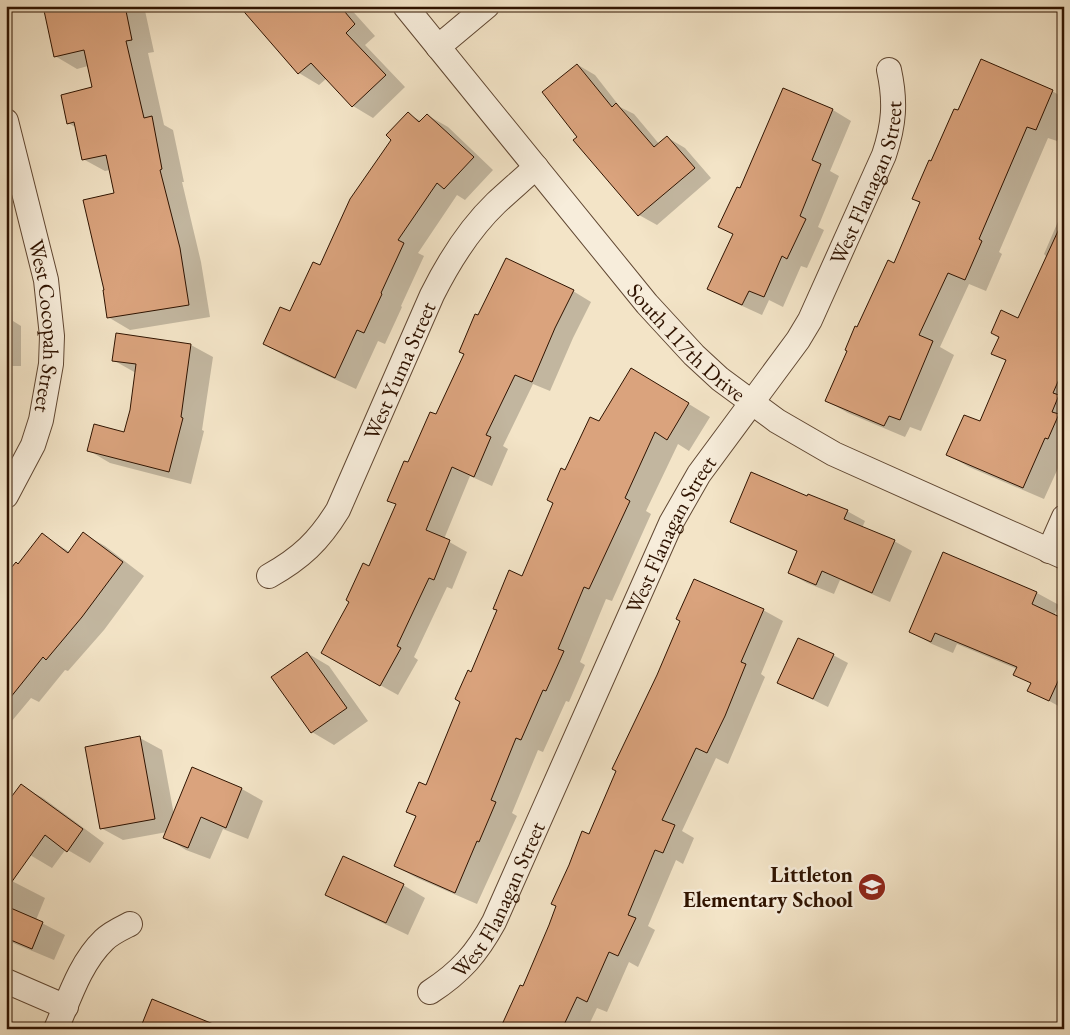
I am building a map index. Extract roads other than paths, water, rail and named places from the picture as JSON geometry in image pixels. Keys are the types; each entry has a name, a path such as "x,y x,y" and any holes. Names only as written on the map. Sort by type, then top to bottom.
{"street":[{"name":"South 117th Drive","path":"405,6 670,330 720,380 777,421 834,454 1056,554"},
{"path":"438,46 487,6"},
{"name":"West Flanagan Street","path":"430,992 449,980 468,963 482,943 498,912 671,523 699,474 752,404 810,320 884,155 891,135 894,114 894,92 889,70"},
{"name":"West Cocopah Street","path":"6,121 46,280 52,336 51,364 41,420 33,445 6,496"},
{"name":"West Yuma Street","path":"270,576 288,566 307,551 324,532 338,510 444,270 476,225 495,204 536,167"},
{"path":"1056,554 1064,517"},
{"path":"56,1029 84,967 93,953 104,940 130,924"},
{"path":"6,981 66,1007"}],"place":[{"name":"Littleton Elementary School","path":"872,887"}]}
